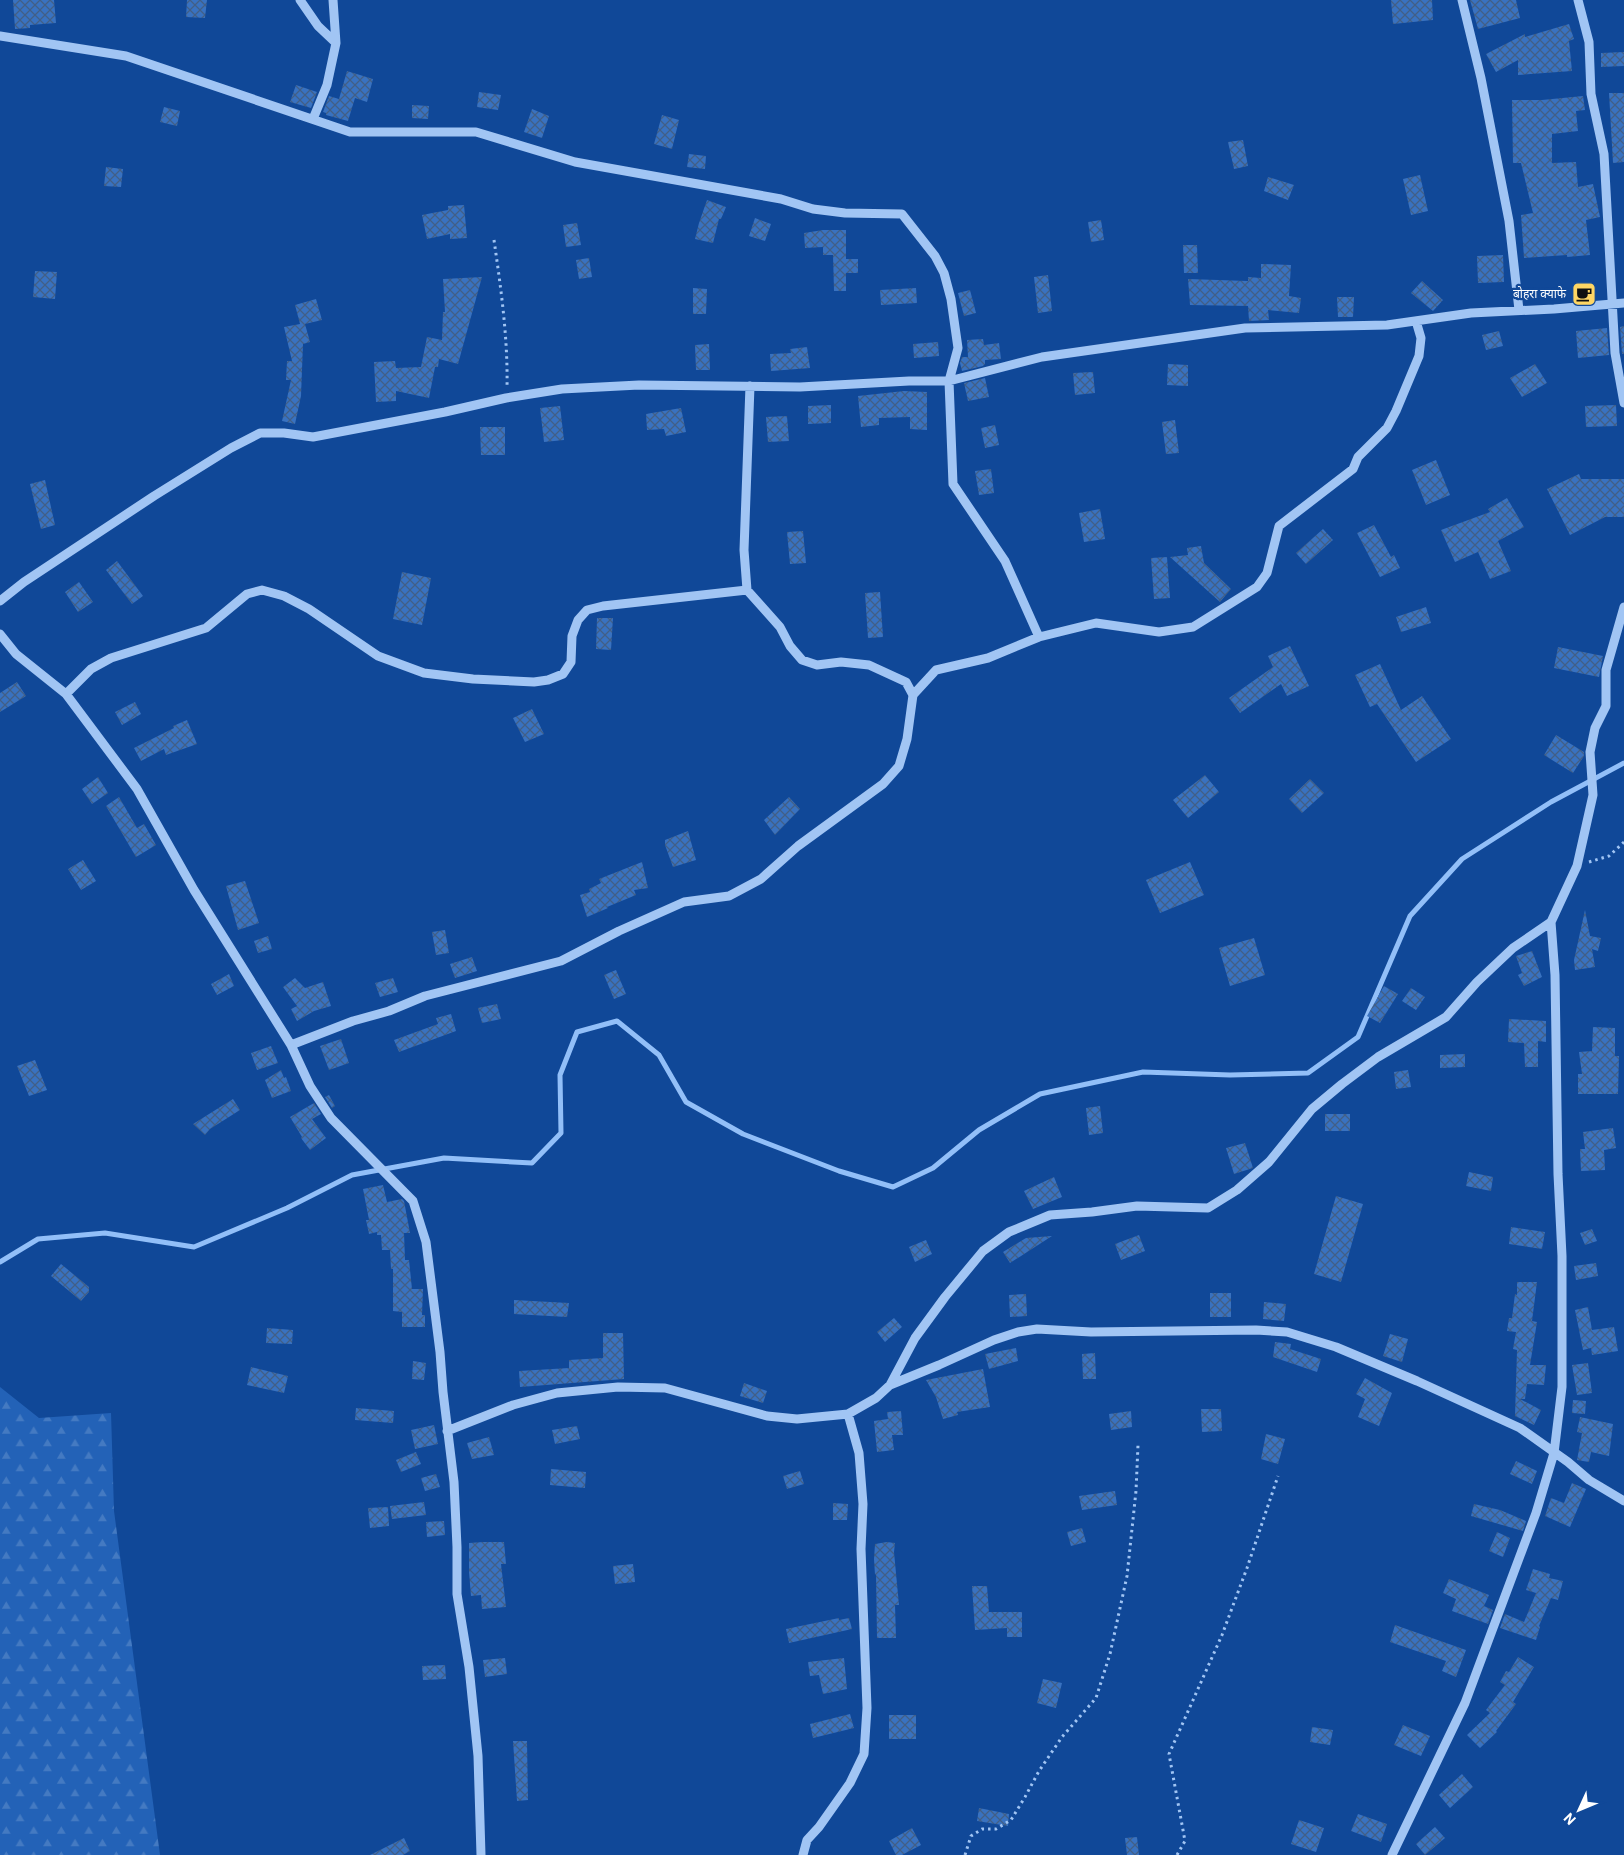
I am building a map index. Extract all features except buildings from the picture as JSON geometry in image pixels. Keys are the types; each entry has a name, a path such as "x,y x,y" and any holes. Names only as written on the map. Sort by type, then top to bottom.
{"street":[{"path":"300,0 318,26 336,43"},
{"path":"313,119 327,85 336,43 333,0"},
{"path":"1462,0 1482,78 1509,221 1520,310"},
{"path":"1578,0 1588,42 1591,94 1604,154 1615,353 1624,403"},
{"path":"0,36 126,56 350,132 476,132 575,162 781,199 813,209 846,213 902,214 936,256 951,298 958,348 949,381 953,484 1005,561 1039,637"},
{"path":"0,601 24,582 154,496 231,448 260,433 284,432 313,437 445,412 506,398 562,389 639,385 800,387 909,381 949,381 1042,357 1245,328 1387,325 1471,313 1624,303"},
{"path":"291,1045 353,1021 390,1011 425,996 561,961 619,931 684,902 729,896 762,879 798,846 883,784 899,766 907,739 913,695 936,670 988,658 1039,637 1096,623 1159,632 1193,627 1257,587 1267,573 1279,526 1353,469 1358,457 1387,428 1419,356 1421,338 1416,321"},
{"path":"750,386 744,550 747,590 780,627 790,646 802,660 817,665 841,662 869,665 906,682 913,695"},
{"path":"66,694 91,669 111,658 206,628 247,594 262,590 284,596 308,609 378,656 424,674 534,682 548,680 563,674 571,662 572,636 578,620 587,610 603,606 747,590"},
{"path":"1392,1855 1465,1703 1536,1513 1554,1453 1562,1386 1562,1256 1558,1174 1555,985 1551,922 1577,866 1593,795 1590,752 1595,728 1606,706 1606,670 1624,608"},
{"path":"0,634 16,654 66,694 137,789 194,890 291,1045 310,1086 331,1118 414,1201 426,1242 454,1482 457,1547 456,1594 470,1667 478,1756 481,1855"},
{"path":"447,1431 513,1405 548,1396 618,1387 666,1388 767,1416 797,1419 848,1414 876,1398 890,1385 915,1338 945,1297 983,1251 1008,1232 1050,1215 1137,1206 1208,1208 1237,1190 1269,1162 1312,1109 1378,1057 1446,1017 1477,982 1514,948 1551,922"},
{"path":"890,1385 994,1340 1018,1332 1037,1329 1084,1332 1256,1330 1287,1332 1336,1347 1417,1381 1520,1428 1589,1480 1624,1501"},
{"path":"803,1855 807,1840 819,1827 850,1782 864,1754 868,1708 861,1548 863,1504 858,1453 848,1414"}],"path":[{"path":"494,240 508,361 506,398"},
{"path":"1577,866 1609,856 1624,842"},
{"path":"965,1855 971,1836 982,1830 996,1829 1010,1820 1062,1737 1096,1698 1110,1654 1127,1576 1136,1491 1138,1445"},
{"path":"1177,1855 1185,1841 1169,1754 1222,1635 1278,1476"}],"green space":[{"path":"0,1387 39,1418 111,1413 114,1511 160,1855 0,1855"}],"waterway":[{"path":"0,1262 38,1239 105,1233 194,1247 287,1208 352,1175 444,1158 532,1163 561,1133 560,1075 577,1032 617,1021 659,1055 686,1102 743,1134 839,1171 893,1187 933,1168 979,1130 1040,1094 1143,1072 1230,1075 1308,1073 1358,1037 1410,916 1462,859 1551,802 1624,763"}],"place":[{"name":"बोहरा क्याफे","path":"1584,294"}]}
